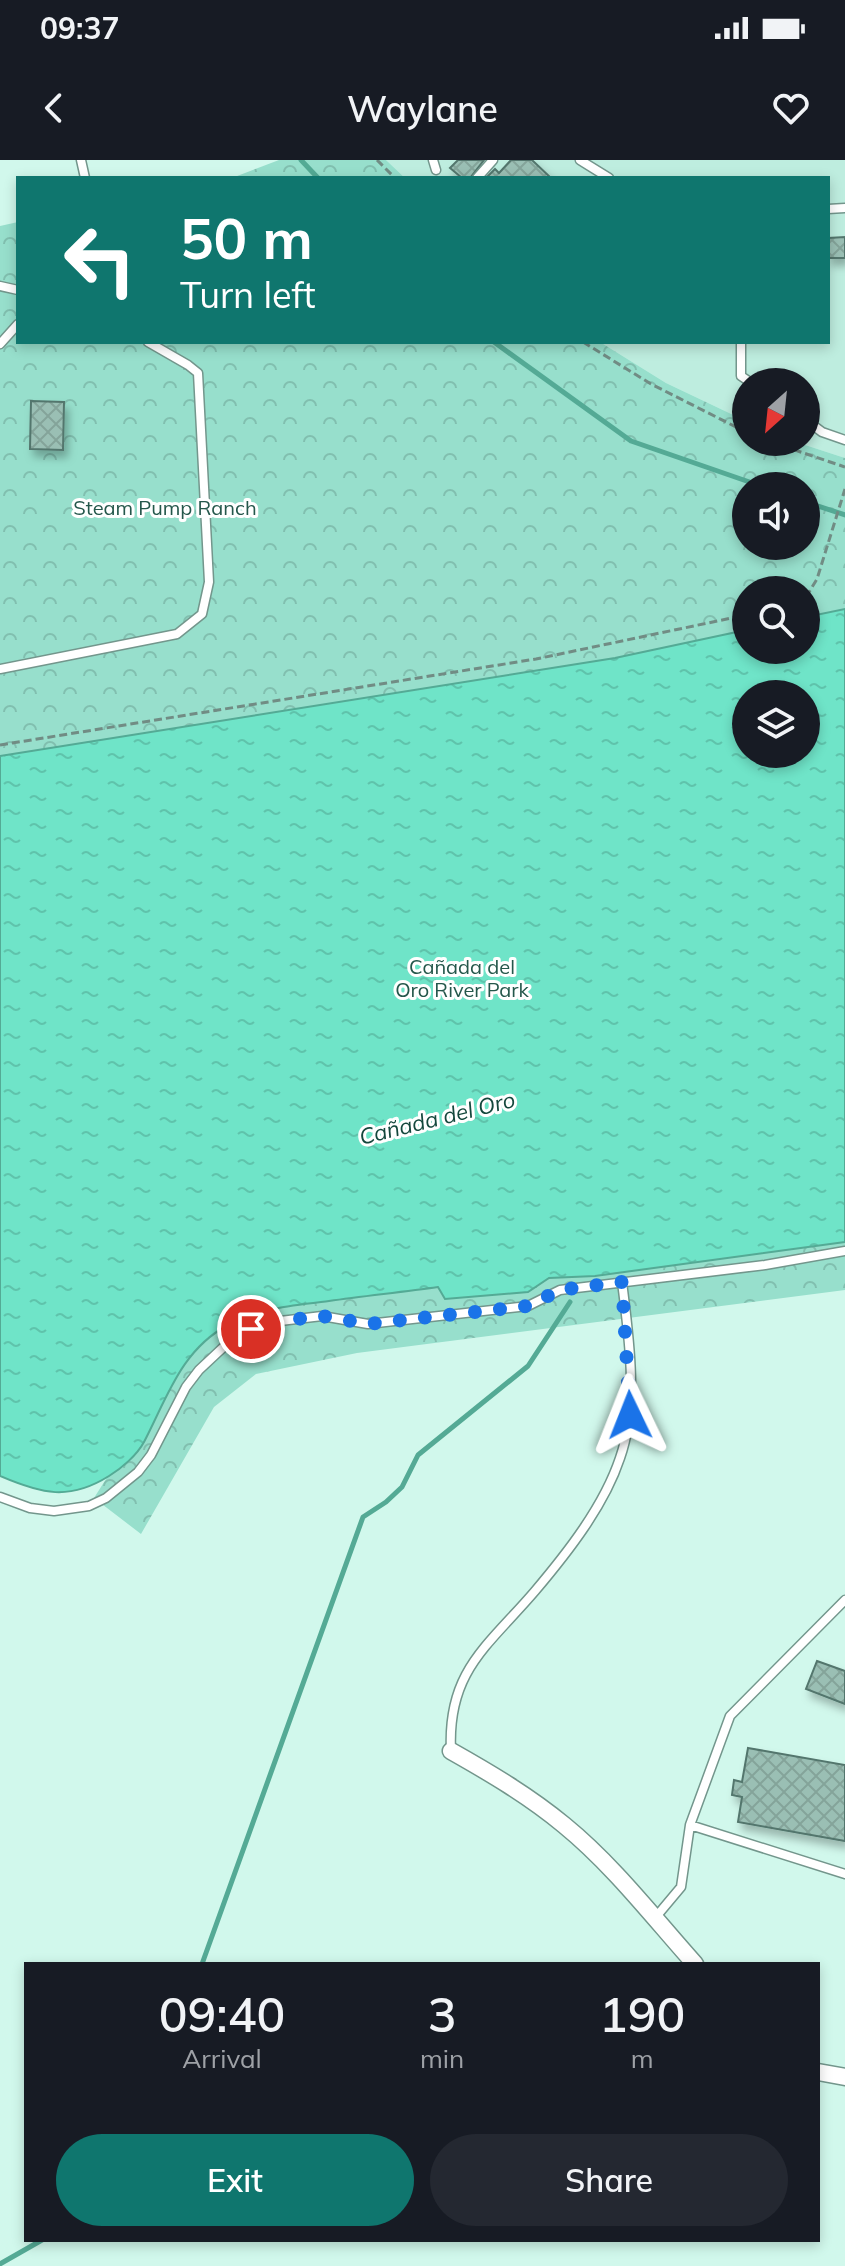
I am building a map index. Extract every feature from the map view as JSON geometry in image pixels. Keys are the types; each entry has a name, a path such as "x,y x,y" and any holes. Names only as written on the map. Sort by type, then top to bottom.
{"street":[{"path":"451,1751 490,1773 566,1827 624,1883 693,1962"},
{"path":"820,2072 845,2077"}],"lane":[{"path":"433,160 436,170"},
{"path":"479,176 493,160"},
{"path":"580,160 606,176"},
{"path":"0,344 16,326"},
{"path":"0,669 177,634 202,614 209,582 198,373 151,344"},
{"path":"741,344 741,368"},
{"path":"820,430 845,440"},
{"path":"0,1497 30,1508 54,1511 89,1506 106,1498 131,1479 151,1455 186,1387 199,1370 230,1341 272,1322 322,1316 368,1324 528,1306 560,1290 765,1265 845,1251"},
{"path":"451,1751 450,1725 457,1692 472,1661 537,1589 596,1509 620,1458 630,1415 622,1282"},
{"path":"655,1918 681,1887 690,1825 730,1716 845,1600"},
{"path":"690,1825 845,1874"}],"path":[{"path":"377,160 393,176"},
{"path":"586,344 651,384 732,425"},
{"path":"812,456 845,467"},
{"path":"816,576 845,489"},
{"path":"0,745 536,659 732,618"}],"shaded area":[{"path":"386,160 845,160 845,458 820,450 820,368 732,368 732,414 666,383 603,344 830,344 830,176 403,176"}],"green space":[{"path":"279,160 386,160 403,176 237,176"},
{"name":"Cañada del Oro River Park","path":"16,222 16,344 603,344 666,383 732,414 732,456 820,456 820,450 845,458 845,1290 357,1353 256,1374 214,1407 141,1534 94,1498 221,1297 0,1377 0,226"}],"water":[{"name":"Cañada del Oro River Park","path":"845,609 845,1242 595,1276 549,1278 528,1292 445,1299 438,1287 265,1311 228,1325 198,1348 177,1376 141,1447 109,1476 81,1489 55,1492 42,1491 0,1476 0,756 615,658 732,633 732,664 820,664 820,614"}],"building":[{"path":"458,160 484,160 472,176 460,176 450,168"},
{"path":"511,160 532,160 549,176 488,176 495,169 499,173"},
{"path":"845,237 845,258 830,258 830,238"},
{"path":"31,401 64,402 63,450 30,449"},
{"path":"817,1661 845,1671 845,1704 806,1689"},
{"path":"748,1748 845,1765 845,1841 738,1822 742,1797 732,1795 734,1780 742,1782"}],"waterway":[{"path":"301,160 316,176"},
{"path":"497,344 631,441 732,476"},
{"path":"820,507 845,515"},
{"path":"203,1962 363,1517 402,1487 418,1455 528,1366 570,1302"},
{"path":"0,2264 38,2242"}],"route":[{"path":"251,1329 272,1322 322,1316 368,1324 528,1306 560,1290 622,1282 629,1357 630,1415"}],"park label":[{"name":"Steam Pump Ranch","path":"165,507"}],"water label":[{"name":"Cañada del Oro","path":"437,1118"}]}
